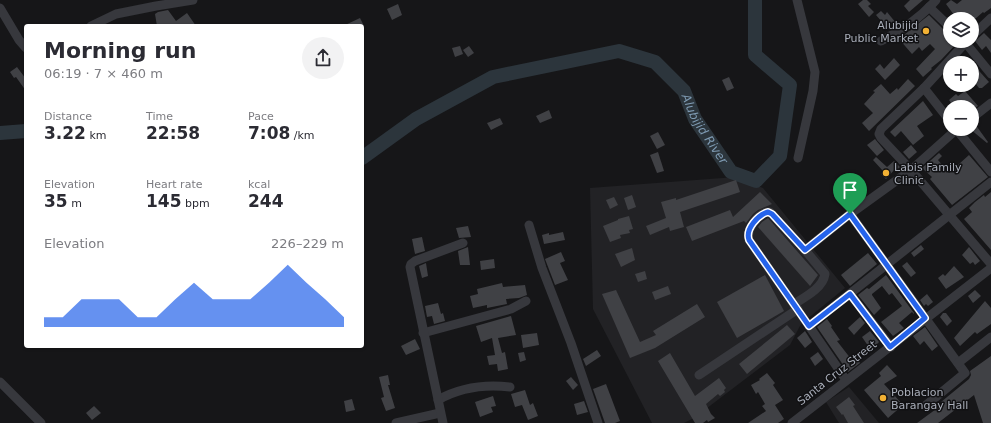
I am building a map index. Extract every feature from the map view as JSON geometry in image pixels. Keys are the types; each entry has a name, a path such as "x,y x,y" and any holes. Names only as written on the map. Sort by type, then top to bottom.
{"street":[{"path":"95,24 116,14 193,0"},
{"path":"797,0 815,72 813,91 798,158"},
{"path":"881,41 899,32 930,7 936,0"},
{"path":"930,7 943,20"},
{"path":"0,8 24,46"},
{"path":"979,29 991,18"},
{"path":"960,48 924,88 881,129 879,134 991,264"},
{"path":"973,48 991,74"},
{"path":"924,88 943,112"},
{"path":"979,112 991,103"},
{"path":"805,250 850,214 911,170 949,136"},
{"path":"963,136 991,172"},
{"path":"809,326 991,182"},
{"path":"699,375 796,307 824,280 825,274 770,212 760,216 750,227 748,233 749,240 796,307 846,380"},
{"path":"850,214 965,373 925,406"},
{"path":"529,225 542,268 571,343 598,423"},
{"path":"442,423 410,267 415,261 463,243"},
{"name":"Santa Cruz Street","path":"792,423 991,268"},
{"path":"850,294 890,347"},
{"path":"423,333 511,309 526,301"},
{"path":"958,363 991,337"},
{"path":"0,382 41,423"},
{"path":"438,400 450,394 484,385 510,387"},
{"path":"396,423 440,413"}],"shaded area":[{"path":"736,177 763,188 845,288 801,324 790,345 694,418 684,423 652,423 593,309 590,188"},
{"path":"849,387 879,423 839,423 826,402"}],"building":[{"path":"863,0 867,0 871,4 868,6 874,12 869,17 858,4"},
{"path":"910,0 923,0 909,12 904,6"},
{"path":"951,0 957,4 962,0 991,0 991,8 979,16 979,12 952,12 946,4"},
{"path":"398,4 402,15 392,20 387,9"},
{"path":"168,10 176,21 187,13 195,24 157,24 155,14"},
{"path":"881,11 885,15 887,12 896,23 888,29 876,15"},
{"name":"Alubijid Public Market","path":"929,15 943,29 943,48 952,48 923,77 916,69 935,49 930,44 922,51 919,47 912,54 899,39"},
{"path":"360,18 363,24 347,24"},
{"path":"984,33 991,40 991,53 986,46 982,50 979,46 979,37"},
{"path":"460,46 463,54 455,57 452,48"},
{"path":"469,46 474,53 468,57 463,50"},
{"path":"894,58 900,65 885,80 875,69 880,64 884,69"},
{"path":"17,67 24,76 24,88 16,77 14,78 10,72"},
{"path":"979,71 989,82 982,88 979,88"},
{"path":"729,77 734,88 727,91 722,80"},
{"path":"908,79 915,86 869,131 862,123 873,113 864,104 875,92 873,91 881,84 890,94 897,88 898,90"},
{"path":"966,92 973,100 949,100 956,94 958,96"},
{"path":"923,101 933,115 917,126 924,136 913,145 901,131 895,137 890,132"},
{"path":"549,110 552,118 540,123 536,116"},
{"path":"500,118 503,124 491,130 487,123"},
{"path":"979,130 988,142 987,143 978,136"},
{"path":"658,132 665,145 657,149 650,136"},
{"path":"875,139 884,150 877,156 867,145"},
{"path":"911,145 917,152 909,159 903,152"},
{"path":"658,152 664,171 657,173 650,155"},
{"path":"939,153 942,156 938,160 949,173 969,155 988,177 952,205 930,179 932,177 922,168"},
{"path":"876,157 887,167 894,161 900,167 896,171 895,169 886,179 881,174 883,171 873,160"},
{"path":"736,180 740,192 680,212 684,227 670,231 669,227 650,235 646,226 666,218 661,202 676,198 676,200"},
{"path":"760,192 772,204 758,210 746,223 744,221 692,241 686,227 730,210 733,217"},
{"path":"991,192 991,250 964,219 972,212 969,208 975,202"},
{"path":"632,195 636,207 628,210 624,198"},
{"path":"614,197 618,205 610,209 606,200"},
{"path":"629,216 633,229 629,230 630,233 620,235 621,238 610,242 603,226"},
{"path":"768,218 818,275 810,286 758,227"},
{"path":"468,226 471,237 459,238 456,228"},
{"path":"563,232 565,240 544,244 542,235"},
{"path":"422,237 425,251 415,254 412,239"},
{"path":"921,245 924,249 914,257 911,253"},
{"path":"468,247 470,265 460,265 458,251"},
{"path":"969,247 980,261 975,265 973,262 970,264 962,255"},
{"path":"632,248 635,260 621,267 615,254"},
{"path":"561,252 565,261 560,263 568,280 555,285 545,259"},
{"path":"868,253 877,264 850,286 841,275"},
{"path":"494,259 495,268 481,270 480,261"},
{"path":"907,262 916,273 911,277 902,266"},
{"path":"426,263 428,276 422,278 419,266"},
{"path":"954,266 964,277 946,289 938,278 943,274 945,276"},
{"path":"645,271 647,279 638,282 635,274"},
{"path":"765,275 784,311 737,338 717,302"},
{"path":"886,275 914,313 912,312 899,323 904,328 893,336 881,322 902,306 892,293 889,295 882,286 872,294 881,308 874,315 858,295 867,288 869,289"},
{"path":"502,283 503,287 525,285 527,295 519,298 506,299 507,304 487,308 487,305 473,308 470,296 478,294 477,289"},
{"path":"668,286 671,294 655,300 652,292"},
{"path":"616,290 640,342 656,335 653,331 697,304 705,317 655,348 630,358 602,294"},
{"path":"975,290 981,296 973,303 968,296"},
{"path":"927,294 933,302 928,306 926,304 924,306 920,300"},
{"path":"985,301 991,308 991,324 977,334 975,332 960,346 954,338"},
{"path":"438,303 445,321 434,324 432,316 427,317 425,306"},
{"path":"943,313 946,313 952,321 947,326 940,317"},
{"path":"511,316 516,335 498,338 502,353 505,352 508,369 498,371 497,364 489,365 487,356 495,355 492,338 481,342 476,326"},
{"path":"860,317 865,323 854,335 848,328"},
{"path":"827,319 840,340 837,341 851,359 855,355 860,363 848,372 817,327"},
{"path":"787,325 795,334 747,374 739,364"},
{"path":"925,327 938,346 932,351 924,341 920,345 913,336"},
{"path":"805,331 812,342 805,348 797,338"},
{"path":"870,331 879,342 871,350 862,337"},
{"path":"537,333 539,345 523,348 521,335"},
{"path":"415,339 420,349 406,355 401,346"},
{"path":"597,350 601,356 586,366 583,359"},
{"path":"524,352 526,360 520,362 518,353"},
{"path":"818,352 823,359 815,366 810,358"},
{"path":"670,353 695,396 719,378 726,388 724,390 725,392 720,396 718,394 706,404 711,414 715,418 708,422 707,420 703,423 695,423 658,361"},
{"path":"991,356 991,423 983,423 974,395 938,423 917,423 943,404 941,402 969,379 971,375 970,371"},
{"name":"Poblacion Barangay Hall","path":"887,365 897,376 884,384 903,405 888,418 864,390 881,376 879,373"},
{"path":"767,373 775,383 773,385 783,400 775,405 784,419 778,423 748,423 766,411 762,406 765,404 758,392 756,394 751,385 760,380 759,379"},
{"path":"388,375 390,385 388,385 395,408 386,411 381,398 384,397 379,377"},
{"path":"571,377 578,385 573,390 566,381"},
{"path":"606,384 620,421 615,423 605,423 593,389"},
{"path":"525,390 530,405 533,403 538,416 528,420 522,405 515,407 511,394"},
{"path":"493,396 496,406 491,407 493,412 480,417 475,402"},
{"path":"849,397 864,423 848,423 843,414 842,415 836,407"},
{"path":"352,399 355,410 346,412 344,401"},
{"path":"584,401 588,412 577,415 574,404"},
{"path":"94,406 101,413 92,420 86,413"}],"waterway":[{"name":"Alubijid River","path":"364,157 416,119 493,77 619,51 655,62 684,91 695,119 731,172 756,181 780,156 790,85 755,55 755,0"},
{"name":"Alubijid River","path":"0,133 24,131"}],"place":[{"name":"Alubijid Public Market","path":"926,31"},
{"name":"Labis Family Clinic","path":"886,173"},
{"name":"Poblacion Barangay Hall","path":"883,398"}],"route":[{"path":"770,212 805,250 850,214 925,318 890,347 850,294 809,326 749,240 748,236 750,227 760,216 770,212"}]}
